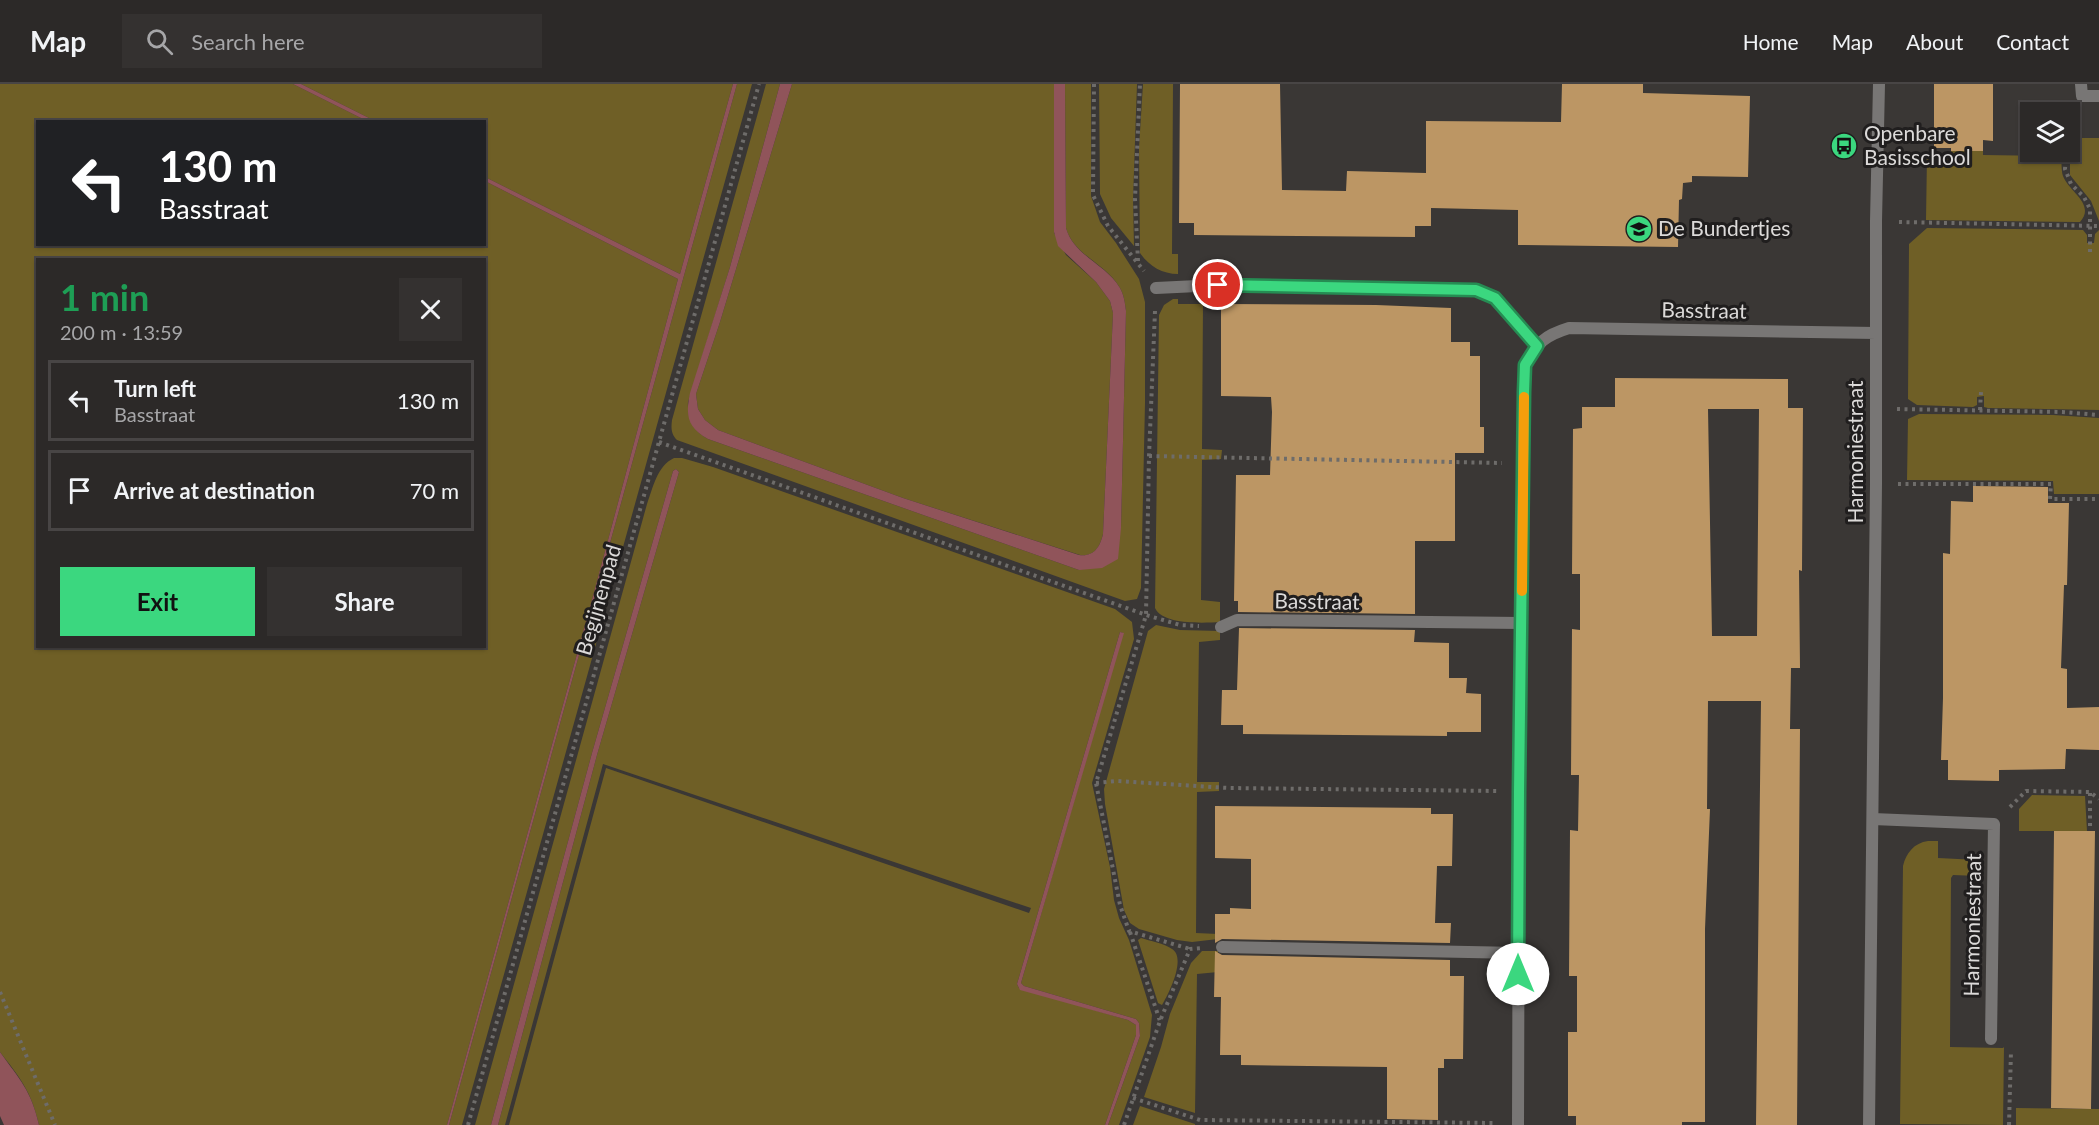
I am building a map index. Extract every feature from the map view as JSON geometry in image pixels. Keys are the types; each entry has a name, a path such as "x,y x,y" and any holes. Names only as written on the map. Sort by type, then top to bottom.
{"street":[{"name":"Harmoniestraat","path":"1869,1125 1879,84"},
{"path":"2081,84 2082,96 2099,96"},
{"path":"1156,288 1218,285 1476,290 1495,298 1537,346 1525,365 1519,792 1518,1124"},
{"name":"Basstraat","path":"1537,346 1550,334 1569,328 1876,333"},
{"name":"Basstraat","path":"1221,627 1237,620 1521,623"},
{"name":"Harmoniestraat","path":"1873,819 1994,824 1991,1039"},
{"path":"1222,947 1518,953"}],"path":[{"name":"Begijnenpad","path":"468,1125 759,84"},
{"path":"1094,84 1093,195 1108,225 1138,261 1156,288 1149,456 1146,615 1096,783 1120,904 1160,1021"},
{"path":"1138,261 1135,199 1140,84"},
{"path":"2065,162 2065,169 2071,184 2084,197 2090,209 2090,253"},
{"path":"1876,221 2099,226"},
{"path":"1980,410 1981,392"},
{"path":"1876,408 2062,412 2099,415"},
{"path":"659,442 1146,615 1180,626 1221,627"},
{"path":"1149,456 1524,464"},
{"path":"1876,484 2051,484 2050,499 2099,499"},
{"path":"1096,783 1229,788 1519,792"},
{"path":"1994,824 2026,791 2090,792 2099,799"},
{"path":"2090,792 2090,826"},
{"path":"1129,931 1190,949 1222,947"},
{"path":"1124,1125 1160,1021 1190,949"},
{"path":"0,992 55,1125"},
{"path":"1991,1039 2011,1039 2009,1125"},
{"path":"1133,1098 1200,1120 1518,1124"}],"shaded area":[{"path":"0,84 293,84 365,120 36,120 36,246 486,246 486,182 678,279 447,1125 39,1125 32,1103 14,1070 0,1052"},
{"path":"293,84 301,84 373,120 365,120"},
{"path":"301,84 733,84 680,274 486,177 486,120 373,120"},
{"path":"733,84 737,84 449,1125 447,1125 678,279 486,182 486,177 680,274"},
{"path":"737,84 752,84 462,1125 449,1125"},
{"path":"766,84 780,84 730,267 688,402 690,419 695,428 708,439 1079,570 1121,528 1125,302 1114,279 1076,246 1066,228 1065,84 1091,84 1091,196 1100,222 1139,279 1145,302 1141,588 1137,599 1125,601 675,438 672,431 672,420"},
{"path":"780,84 792,84 696,394 698,409 705,420 718,430 903,498 1079,555 1089,554 1096,550 1103,534 1113,313 1110,301 1096,282 1058,246 1054,232 1054,84 1065,84 1066,228 1076,246 1114,280 1125,302 1121,528 1118,559 1102,568 1079,570 708,439 692,426 688,415 690,393 730,267"},
{"path":"792,84 1054,84 1054,233 1066,255 1096,282 1110,301 1113,313 1103,534 1093,553 1080,555 903,498 718,430 705,420 698,409 696,394"},
{"path":"1099,84 1137,84 1133,199 1134,246 1111,218 1100,194"},
{"path":"1143,84 1173,84 1172,254 1178,254 1178,274 1167,273 1156,268 1140,253 1139,148"},
{"path":"2080,138 2099,138 2099,221 2091,201 2070,175 2070,162 2080,162"},
{"path":"1951,151 1983,151 1983,155 2020,155 2020,162 2061,162 2063,176 2080,198 2085,209 2084,216 2080,222 1926,220 1927,155 1951,155"},
{"path":"1927,228 2083,230 2087,235 2087,243 2094,243 2095,234 2099,230 2099,410 1988,408 1984,407 1984,396 1977,397 1977,405 1973,407 1917,405 1908,399 1909,244"},
{"path":"1173,299 1178,299 1178,304 1203,304 1202,449 1222,450 1221,459 1202,460 1201,600 1220,602 1220,622 1175,620 1159,614 1155,608 1159,315 1164,305"},
{"path":"1919,414 2053,415 2099,418 2099,494 2054,494 2053,481 1907,480 1908,419"},
{"path":"674,458 713,467 1115,609 1132,622 1134,639 1092,783 1110,867 1114,900 1152,1015 1150,1037 1119,1125 1108,1125 1140,1036 1139,1023 1136,1019 1024,986 1021,983 1123,633 1120,632 1017,984 1019,988 1128,1020 1136,1025 1136,1035 1105,1125 509,1125 606,768 1029,913 1031,908 603,764 505,1125 498,1125 597,755 679,472 676,469 673,471 592,753 491,1125 475,1125 647,504 663,466"},
{"path":"676,469 679,472 597,755 498,1125 491,1125 592,753 673,471"},
{"path":"1156,625 1180,630 1220,631 1220,640 1199,642 1197,782 1219,782 1219,791 1197,792 1196,933 1218,934 1218,939 1192,942 1139,929 1130,923 1124,910 1104,789 1148,631"},
{"path":"1120,632 1124,633 1021,983 1024,986 1136,1019 1139,1023 1140,1036 1108,1125 1105,1125 1136,1035 1136,1025 1128,1020 1020,990 1017,984"},
{"path":"2032,795 2085,796 2087,831 2019,831 2019,809"},
{"path":"1928,841 1938,841 1938,858 1978,860 1978,876 1953,875 1951,878 1950,1047 2004,1047 2003,1125 1900,1124 1903,866 1911,849"},
{"path":"1141,938 1172,949 1178,960 1175,977 1162,1005 1158,1003 1138,940"},
{"path":"1202,951 1218,951 1218,972 1197,974 1195,1113 1144,1097 1170,1014 1191,963"},
{"path":"0,1052 28,1094 39,1125 4,1125 0,1116"},
{"path":"1140,1106 1195,1124 1195,1125 1133,1125"},
{"path":"2016,1108 2099,1109 2099,1125 2016,1125"}],"building":[{"path":"1180,84 1280,84 1282,190 1346,191 1347,171 1426,173 1426,121 1561,122 1562,84 1643,84 1643,93 1750,96 1748,177 1692,176 1692,182 1683,183 1682,199 1679,200 1678,247 1518,245 1518,210 1431,208 1431,226 1415,226 1415,237 1194,235 1194,223 1179,223"},
{"path":"1934,84 1993,84 1993,141 1983,140 1983,151 1951,151 1951,148 1934,148"},
{"path":"1221,304 1451,308 1451,342 1470,342 1470,356 1480,356 1480,427 1484,427 1484,453 1455,453 1455,541 1415,541 1415,614 1238,612 1238,601 1234,601 1236,475 1270,475 1272,412 1271,397 1221,396"},
{"path":"1615,378 1788,379 1788,408 1803,408 1802,571 1799,570 1800,668 1791,668 1790,729 1800,729 1797,1125 1756,1125 1761,701 1708,701 1707,809 1710,809 1705,929 1705,1122 1682,1122 1682,1125 1576,1125 1576,1116 1568,1116 1568,1032 1577,1032 1577,976 1569,976 1570,830 1578,831 1579,775 1571,775 1572,629 1580,630 1580,574 1572,574 1573,429 1582,428 1582,407 1615,407","holes":["1708,409 1759,409 1757,636 1712,636"]},
{"path":"1973,486 2048,487 2048,503 2069,503 2067,585 2064,585 2061,668 2067,669 2067,708 2099,707 2099,750 2066,749 2065,769 1999,770 1999,781 1948,780 1948,760 1941,760 1943,553 1950,554 1951,501 1973,502"},
{"path":"1239,628 1415,630 1414,642 1449,643 1449,678 1467,678 1466,693 1481,694 1481,732 1447,732 1447,736 1243,734 1243,725 1221,725 1222,690 1237,690"},
{"path":"1215,806 1431,808 1431,814 1453,814 1452,866 1437,866 1435,923 1451,923 1450,943 1222,939 1215,943 1215,914 1230,914 1230,908 1251,909 1251,859 1215,858"},
{"path":"2054,831 2095,831 2091,1109 2051,1108"},
{"path":"1215,951 1222,955 1450,960 1450,976 1464,976 1463,1059 1444,1059 1444,1068 1438,1068 1438,1120 1387,1119 1387,1067 1241,1065 1241,1055 1220,1055 1221,997 1214,997"}],"slow traffic":[{"path":"1522,591 1524,397"}],"place":[{"name":"Openbare Basisschool","path":"1844,146"},
{"name":"De Bundertjes","path":"1639,229"}],"route":[{"path":"1218,285 1476,290 1495,298 1537,346 1525,365 1524,392 1518,974"}]}
